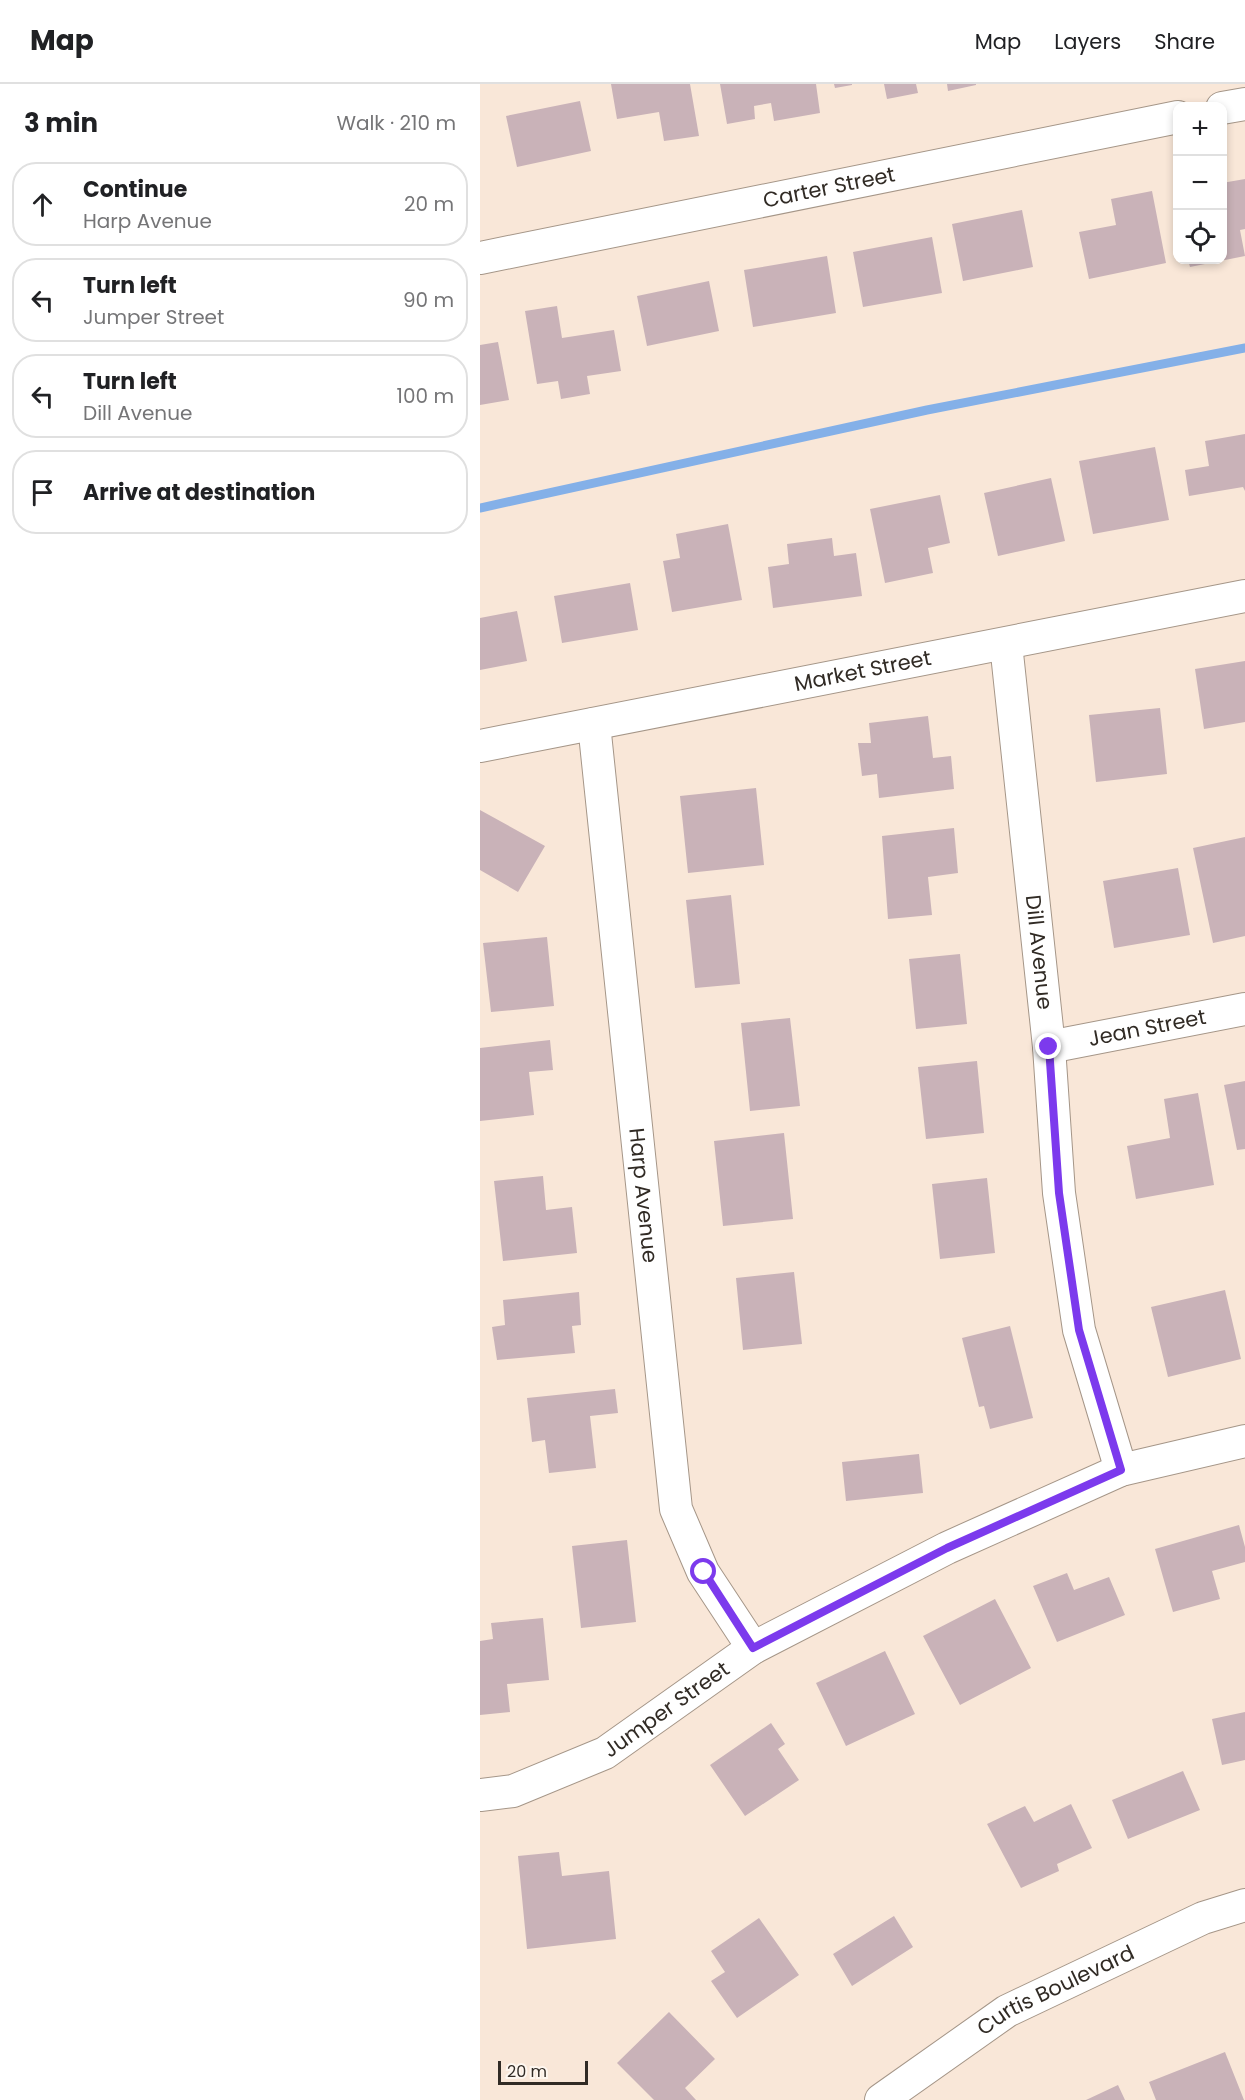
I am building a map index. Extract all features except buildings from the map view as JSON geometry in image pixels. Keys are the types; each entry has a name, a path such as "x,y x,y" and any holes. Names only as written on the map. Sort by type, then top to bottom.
{"street":[{"path":"1227,107 1245,104"},
{"name":"Carter Street","path":"480,258 1173,118"},
{"name":"Market Street","path":"480,746 1245,596"},
{"name":"Dill Avenue","path":"1006,644 1049,1047 1059,1193 1079,1330 1121,1470"},
{"name":"Harp Avenue","path":"594,724 676,1509 704,1572 753,1648"},
{"name":"Jean Street","path":"1049,1047 1245,1009"},
{"name":"Jumper Street","path":"480,1795 513,1791 604,1753 753,1648 947,1548 1121,1470 1245,1441"},
{"name":"Curtis Boulevard","path":"881,2100 1008,2011 1203,1918 1245,1905"}],"waterway":[{"path":"480,508 927,410 1245,348"}],"route":[{"path":"704,1572 753,1648 947,1548 1121,1470 1079,1330 1059,1193 1049,1047"}]}
